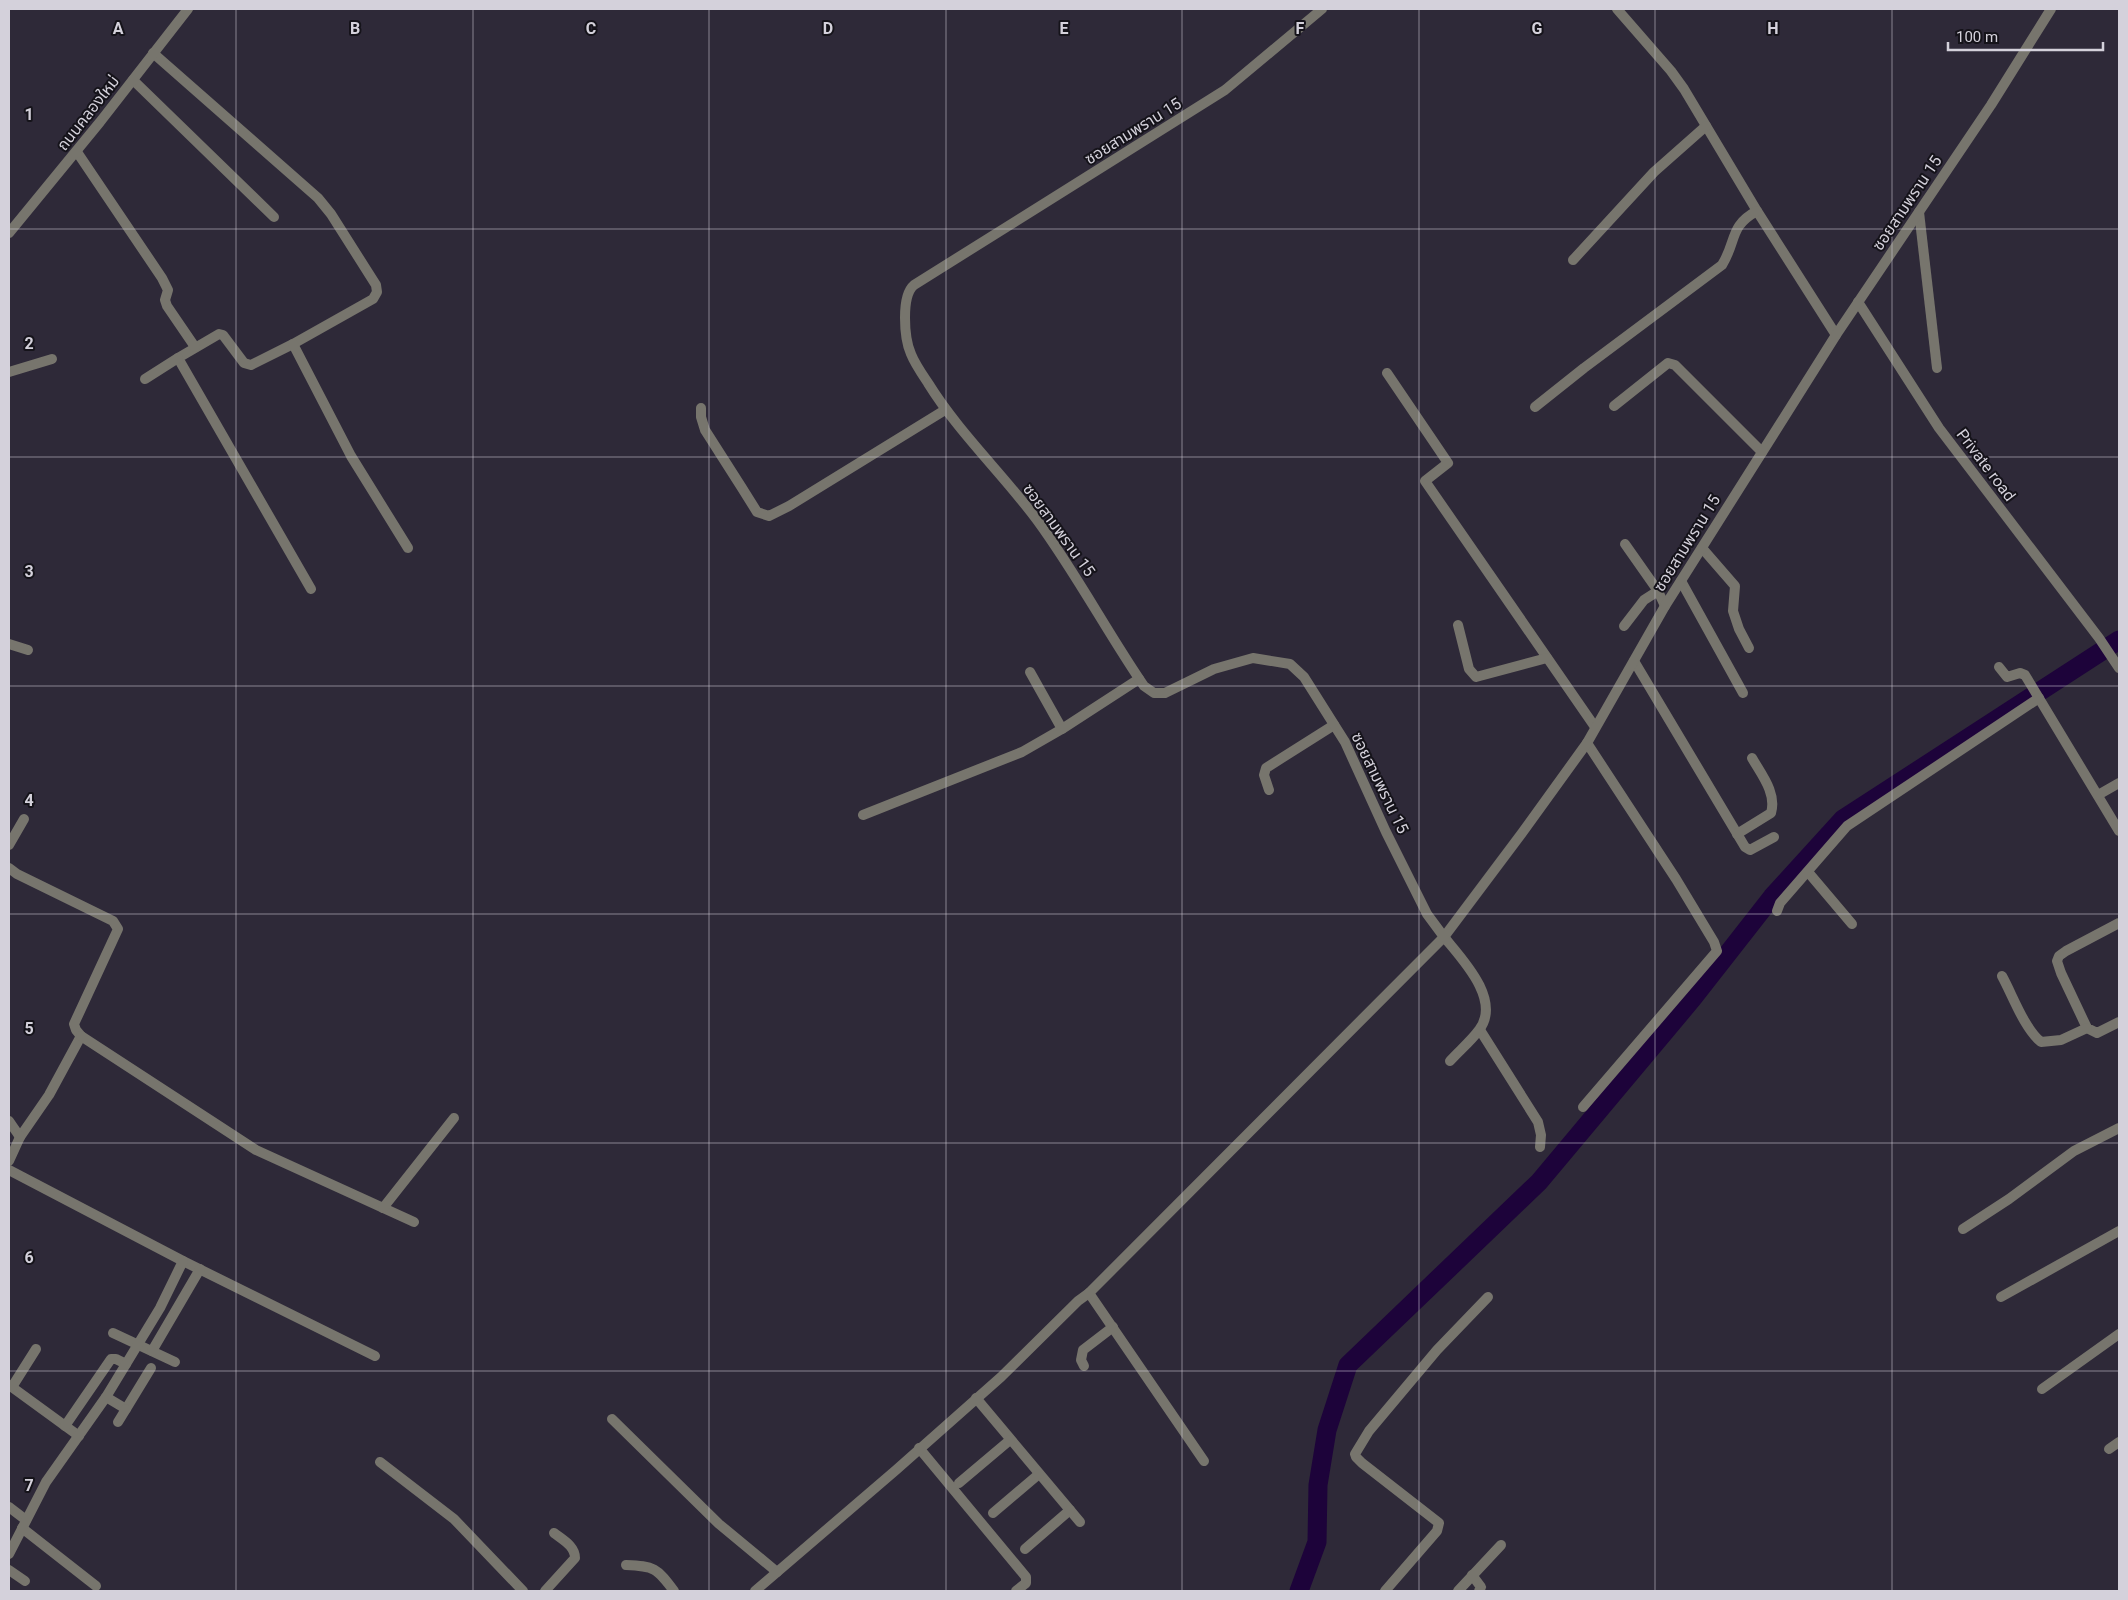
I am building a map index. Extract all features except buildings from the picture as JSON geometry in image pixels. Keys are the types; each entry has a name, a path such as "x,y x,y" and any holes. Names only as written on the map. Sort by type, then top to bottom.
{"street":[{"name":"ถนนคลองใหม่","path":"9,234 188,9"},
{"name":"ซอยสามพราน 15","path":"1322,9 1225,90 908,289 905,303 907,337 910,353 945,410 1036,520 1090,600 1144,686 1154,693 1165,693 1214,669 1253,658 1290,664 1304,677 1345,742 1386,832 1427,914 1444,936 1586,743 1665,606 1836,335 1991,105 2051,9"},
{"path":"1617,9 1671,71 1836,335"},
{"path":"145,379 195,347 221,334 244,363 251,366 373,299 377,292 376,285 331,214 318,198 153,53"},
{"path":"133,80 274,217"},
{"path":"1573,260 1654,172 1706,126"},
{"path":"76,152 162,278 168,290 165,300 167,306 195,347"},
{"path":"1535,407 1722,265 1729,254 1738,225 1744,218 1757,211"},
{"path":"1919,212 1937,368"},
{"name":"Private road","path":"1858,302 1939,428 2099,638 2117,665"},
{"path":"293,344 351,456 408,548"},
{"path":"178,358 311,589"},
{"path":"9,372 52,359"},
{"path":"1614,406 1668,363 1674,365 1762,452"},
{"path":"1387,373 1448,463 1425,481 1595,728"},
{"path":"701,408 701,417 705,430 757,512 769,516 789,506 945,410"},
{"path":"1625,544 1658,591 1665,606"},
{"path":"1702,548 1734,586 1733,611 1739,629 1749,648"},
{"path":"1681,581 1743,693"},
{"path":"1624,626 1644,600 1658,591"},
{"path":"1458,625 1468,669 1476,677 1547,658"},
{"path":"9,644 28,650"},
{"path":"1634,661 1745,847 1750,850 1774,837"},
{"path":"1999,667 2007,677 2023,674 2030,683 2119,831"},
{"path":"1030,672 1062,729"},
{"path":"863,815 1002,761 1062,729 1139,679"},
{"path":"1777,911 1780,903 1847,826 2038,697"},
{"path":"1269,790 1264,775 1266,768 1334,725"},
{"path":"1583,1107 1717,951 1714,942 1676,879 1586,743"},
{"path":"1737,834 1771,813 1773,806 1771,792 1752,758"},
{"path":"2098,795 2119,783"},
{"path":"9,845 24,819"},
{"path":"9,868 17,874 113,921 118,926 118,932 74,1024 81,1036 256,1150 414,1222"},
{"path":"1808,872 1852,924"},
{"path":"2119,923 2066,951 2057,958 2060,973 2087,1028 2097,1033 2119,1022"},
{"path":"755,1591 1001,1377 1078,1301 1089,1293 1444,936 1468,967 1484,995 1486,1005 1484,1021 1480,1030 1450,1061"},
{"path":"2002,976 2029,1028 2041,1042 2061,1040 2087,1028"},
{"path":"1480,1030 1538,1122 1541,1136 1540,1147"},
{"path":"9,1161 20,1136 49,1095 81,1036"},
{"path":"383,1208 454,1118"},
{"path":"9,1121 20,1136"},
{"path":"1963,1229 2009,1199 2074,1152 2119,1128"},
{"path":"9,1170 183,1262 376,1356"},
{"path":"2001,1298 2119,1231"},
{"path":"9,1554 46,1482 106,1398 160,1308 183,1262"},
{"path":"152,1351 200,1269"},
{"path":"1089,1293 1204,1461"},
{"path":"1385,1591 1437,1531 1439,1523 1362,1463 1356,1458 1355,1454 1369,1432 1437,1350 1488,1297"},
{"path":"1084,1366 1081,1360 1083,1350 1113,1327"},
{"path":"113,1333 175,1362"},
{"path":"2042,1389 2119,1334"},
{"path":"36,1349 10,1386 79,1436"},
{"path":"66,1426 111,1359 116,1358 126,1364"},
{"path":"118,1422 152,1368"},
{"path":"106,1398 126,1409"},
{"path":"976,1398 1080,1522"},
{"path":"612,1419 719,1524 777,1572"},
{"path":"959,1483 1010,1440"},
{"path":"2110,1449 2119,1442"},
{"path":"919,1448 1026,1577 1026,1583 1016,1591"},
{"path":"380,1462 454,1519 523,1591"},
{"path":"993,1513 1039,1474"},
{"path":"9,1507 24,1524 96,1586"},
{"path":"1025,1549 1070,1510"},
{"path":"545,1591 574,1558 575,1552 570,1545 554,1533"},
{"path":"1458,1591 1501,1545"},
{"path":"626,1565 648,1566 662,1575 674,1591"},
{"path":"9,1570 25,1581"},
{"path":"1472,1576 1480,1587 1479,1591"}],"waterway":[{"path":"1299,1591 1317,1542 1318,1485 1327,1430 1348,1365 1539,1182 1693,998 1772,897 1843,819 2119,640"}]}
